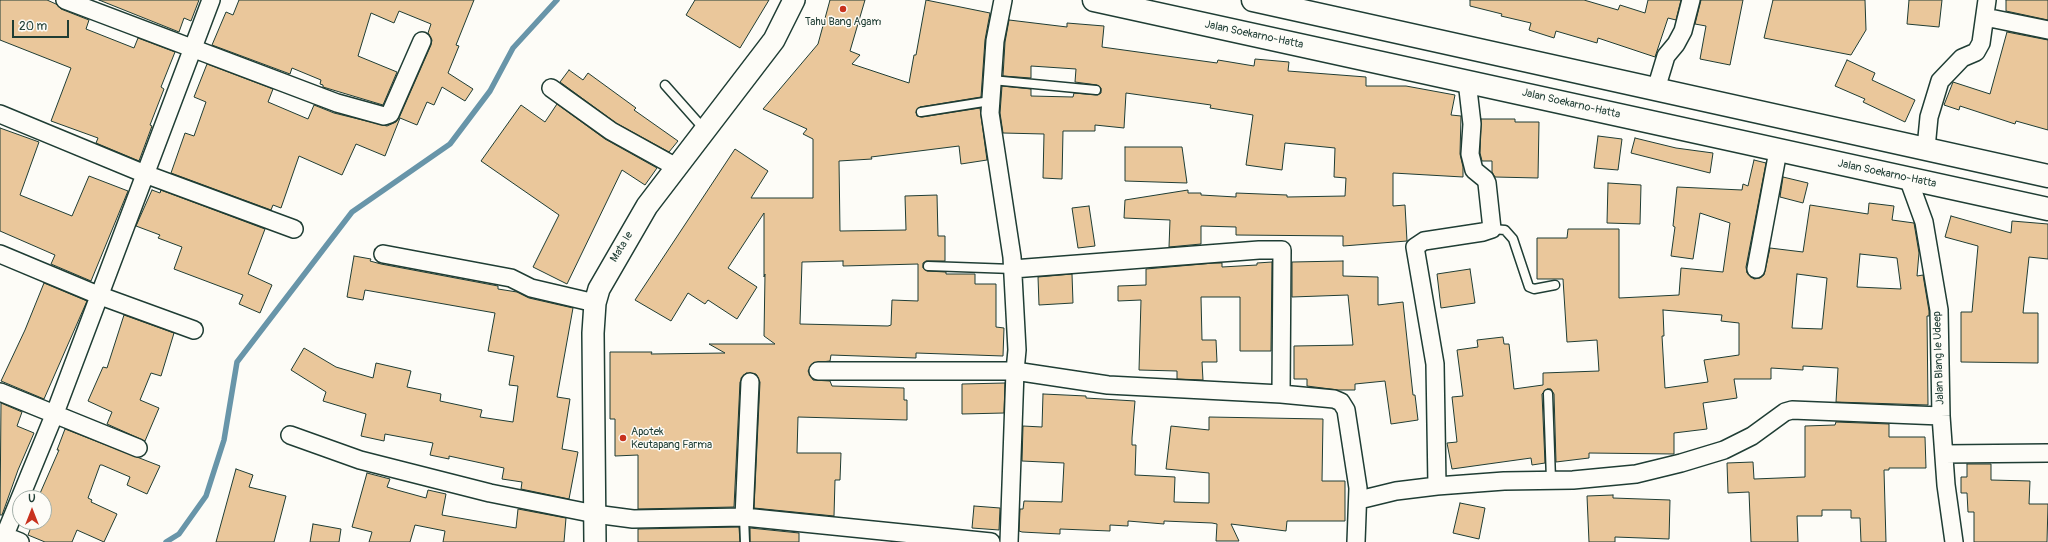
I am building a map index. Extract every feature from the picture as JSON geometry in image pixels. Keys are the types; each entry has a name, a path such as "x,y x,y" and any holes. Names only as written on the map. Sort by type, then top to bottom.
{"highway":[{"name":"Jalan Soekarno-Hatta","path":"1094,0 2048,209"},
{"path":"1256,0 2048,176"}],"street":[{"path":"64,0 337,103 384,116 390,114 422,41"},
{"path":"20,542 2,537 55,413 98,295 211,0"},
{"name":"Mata Ie","path":"595,542 593,333 595,303 599,289 609,268 647,206 704,129 774,40 794,0"},
{"path":"1003,0 995,41 990,101 1012,269 1017,350 1008,542"},
{"path":"1656,89 1666,56 1676,44 1683,31 1691,0"},
{"path":"1926,148 1929,117 1940,81 1962,58 1976,52 1981,43 1986,17 1987,0"},
{"path":"1986,17 2048,30"},
{"path":"1437,486 1434,364 1415,247 1424,241 1483,232 1492,229 1485,179 1474,170 1470,154 1472,124 1467,81"},
{"path":"551,88 611,131 676,167"},
{"path":"0,114 145,174 294,229"},
{"path":"1756,269 1778,151"},
{"name":"Jalan Blang Ie Udeep","path":"1908,178 1924,222 1939,310 1941,416 1954,542"},
{"path":"1012,269 1260,250 1282,250 1281,394"},
{"path":"0,254 98,295 194,330"},
{"path":"383,254 511,278 514,281 531,288 595,303"},
{"path":"818,371 1015,371 1108,385 1281,394 1334,399 1340,402 1346,410 1358,500 1356,542"},
{"path":"744,517 750,382"},
{"path":"0,392 55,413 138,448"},
{"path":"1358,500 1396,491 1437,486 1579,480 1636,474 1681,464 1724,450 1752,436 1785,412 1792,410 1941,416"},
{"path":"290,435 368,462 490,493 595,514 633,519 744,517 991,542"},
{"path":"1944,454 2048,453"}],"lane":[{"path":"992,80 1096,90"},
{"path":"665,84 704,129"},
{"path":"921,112 990,101"},
{"path":"1492,229 1505,230 1513,239 1529,287 1534,289 1555,285"},
{"path":"928,266 1012,269"},
{"path":"1548,394 1551,480"},
{"path":"744,517 745,542"}],"building":[{"path":"0,0 47,0 56,4 61,9 89,20 86,29 134,48 138,38 175,52 161,87 164,89 150,125 152,126 139,161 96,143 98,138 51,121 71,68 0,40"},
{"path":"99,0 199,0 191,21 184,18 179,32"},
{"path":"239,0 474,0 456,45 459,46 448,73 473,89 465,101 442,87 434,105 427,102 417,125 400,118 385,156 356,144 342,175 299,156 281,208 273,205 271,210 171,173 185,133 194,136 206,102 194,97 207,64 273,89 268,102 308,119 314,105 334,113 387,126 396,122 399,118 431,45 432,40 428,33 431,24 399,11 394,23 371,13 358,56 397,72 383,105 323,87 323,85 320,84 321,80 292,68 290,74 212,45 226,12 233,15"},
{"path":"695,0 769,0 740,48 686,15"},
{"path":"830,0 865,0 850,51 860,55 852,64 909,83 914,55 916,55 926,0 990,13 985,40 981,97 920,107 916,112 917,116 922,117 980,108 987,160 961,164 959,146 871,157 872,159 839,161 840,231 906,230 905,196 937,195 938,236 945,236 945,261 926,261 923,263 923,268 927,271 946,272 946,274 975,274 975,284 996,284 996,327 1004,328 1003,356 916,353 916,358 831,355 830,361 813,363 808,371 813,380 830,381 832,386 904,388 904,400 907,400 907,420 798,417 797,453 841,453 840,480 835,480 834,516 754,508 760,382 756,374 746,373 740,382 734,507 638,509 638,455 615,456 615,419 610,419 610,352 652,352 651,354 725,353 709,344 775,344 764,336 764,213 728,268 757,287 737,319 708,300 705,304 688,293 671,321 635,300 735,149 768,171 751,198 813,198 813,139 803,134 807,129 763,109 818,44","holes":["843,261 843,266 918,264 918,301 892,300 891,325 888,326 800,324 802,262"]},
{"path":"1470,0 1584,0 1618,10 1620,5 1645,13 1648,0 1681,0 1676,20 1668,18 1655,57 1598,38 1597,43 1556,31 1554,38 1529,30 1531,23 1501,16 1502,14 1470,6"},
{"path":"1701,0 1743,0 1730,65 1700,59 1706,26 1695,24"},
{"path":"1773,0 1865,0 1866,30 1851,55 1764,38"},
{"path":"1909,0 1942,0 1939,27 1907,24"},
{"path":"2006,0 2048,0 2048,20 2006,11"},
{"path":"1009,20 1067,27 1067,23 1104,26 1102,47 1217,63 1218,60 1254,66 1255,59 1289,62 1288,71 1366,77 1366,86 1406,86 1455,95 1451,115 1461,116 1460,154 1463,167 1463,177 1393,173 1393,206 1405,205 1407,241 1343,246 1343,236 1236,235 1236,227 1201,226 1201,244 1169,247 1170,220 1124,218 1125,200 1188,190 1188,193 1201,193 1201,195 1236,197 1236,193 1287,195 1287,197 1345,196 1346,178 1334,177 1335,148 1285,143 1282,170 1246,165 1253,115 1210,108 1211,105 1126,93 1124,128 1095,125 1095,131 1063,131 1062,179 1043,178 1044,134 1003,133 1000,113 1002,86 1031,89 1031,96 1073,97 1074,93 1098,95 1101,93 1101,88 1097,85 1075,82 1076,69 1031,66 1031,78 1003,76 1005,42"},
{"path":"2007,32 2048,40 2048,130 2016,121 2015,124 1960,106 1959,110 1944,105 1953,82 1990,94"},
{"path":"1847,60 1875,73 1872,80 1915,100 1905,122 1863,102 1865,99 1835,86"},
{"path":"569,70 583,80 588,73 636,108 634,110 678,141 669,152 616,123 560,82"},
{"path":"557,104 605,139 657,168 645,185 622,170 567,284 533,267 559,215 481,161 521,105 545,122"},
{"path":"1481,119 1515,119 1515,122 1539,122 1538,178 1495,177 1492,172 1492,161 1482,161 1480,153"},
{"path":"0,128 39,142 20,195 72,216 89,176 128,191 91,281 51,264 55,255 0,231"},
{"path":"1598,136 1622,139 1618,170 1594,168"},
{"path":"1635,138 1676,148 1713,153 1710,173 1631,153"},
{"path":"1125,147 1182,147 1187,183 1125,181"},
{"path":"1754,160 1766,163 1746,267 1747,273 1754,279 1760,278 1764,275 1770,248 1803,252 1810,205 1868,214 1869,203 1894,206 1892,220 1914,223 1919,253 1917,276 1923,275 1929,311 1929,316 1927,316 1928,405 1836,402 1838,368 1803,366 1803,370 1771,368 1771,379 1734,379 1737,398 1703,403 1707,429 1674,433 1674,454 1589,453 1589,458 1556,462 1554,394 1551,389 1547,389 1542,394 1545,463 1532,465 1531,458 1452,469 1447,443 1457,442 1452,397 1463,396 1457,350 1478,347 1477,340 1503,337 1504,344 1509,344 1514,389 1543,385 1543,373 1599,371 1597,340 1567,342 1563,279 1537,279 1537,238 1567,238 1568,229 1619,229 1619,298 1679,295 1681,268 1723,272 1730,223 1700,213 1693,259 1671,256 1675,227 1673,226 1677,187 1742,190 1743,184 1748,186","holes":["1860,254 1897,258 1901,289 1857,287","1797,274 1827,278 1822,329 1792,328","1663,310 1722,315 1721,321 1739,323 1739,355 1704,360 1708,382 1665,388 1662,336 1664,336"]},
{"path":"1783,177 1808,183 1803,203 1780,197"},
{"path":"1608,183 1641,185 1640,224 1607,223"},
{"path":"152,190 160,193 161,190 265,229 248,274 272,285 260,313 239,304 243,295 174,269 182,247 158,238 160,235 136,226"},
{"path":"1089,206 1095,246 1078,248 1072,208"},
{"path":"1951,216 2011,233 2012,221 2048,224 2048,259 2029,257 2023,313 2038,313 2038,363 1961,362 1961,312 1972,312 1978,246 1945,237"},
{"path":"354,256 371,259 370,261 381,264 498,286 498,289 517,292 529,298 573,308 557,397 570,399 562,449 578,452 569,499 521,489 522,482 502,479 504,468 449,456 449,459 430,455 433,443 385,434 384,441 361,436 366,414 323,401 326,392 291,370 304,348 336,367 373,378 376,363 411,371 407,387 441,394 440,401 482,410 480,417 513,422 518,386 509,385 514,356 488,351 495,313 365,290 363,300 347,297"},
{"path":"1343,261 1343,276 1378,277 1378,305 1403,302 1413,395 1415,395 1418,420 1391,424 1385,381 1355,384 1355,390 1338,390 1307,386 1307,379 1294,379 1294,346 1353,345 1348,295 1292,297 1292,262"},
{"path":"1272,262 1271,351 1240,351 1240,297 1201,297 1202,340 1216,340 1217,362 1202,362 1203,380 1177,379 1177,371 1139,370 1141,300 1118,301 1118,286 1146,285 1146,269 1214,263 1222,263 1222,267 1257,265 1257,263"},
{"path":"1470,269 1475,303 1441,308 1437,274"},
{"path":"1072,274 1073,303 1039,305 1038,277"},
{"path":"44,283 87,301 44,399 1,381 25,330"},
{"path":"124,315 174,333 161,376 151,373 140,400 159,408 145,441 107,424 112,412 88,401 103,367 107,368"},
{"path":"1005,383 1004,413 962,414 962,384"},
{"path":"1043,394 1086,396 1086,398 1135,401 1132,445 1136,445 1135,475 1175,477 1174,502 1209,503 1209,473 1166,469 1171,426 1209,430 1209,417 1323,419 1322,481 1345,481 1345,521 1287,521 1286,531 1231,524 1239,541 1216,541 1217,524 1212,523 1164,521 1164,524 1128,521 1128,526 1110,525 1110,531 1060,529 1060,534 1019,531 1020,509 1023,509 1024,501 1062,502 1064,463 1022,461 1023,426 1042,427"},
{"path":"1,403 22,412 17,426 34,433 18,470 2,515 0,515"},
{"path":"1836,422 1889,424 1889,437 1925,437 1926,468 1889,468 1889,470 1884,470 1886,542 1861,542 1860,518 1851,518 1851,510 1822,510 1822,516 1797,516 1798,542 1751,542 1749,492 1728,493 1727,463 1753,462 1754,479 1805,477 1805,426 1835,425"},
{"path":"65,429 160,466 147,494 127,485 130,477 100,465 88,498 92,500 91,502 117,514 104,542 77,530 72,542 45,542 28,535 30,530 52,530 52,490 42,490 59,450 57,450"},
{"path":"1967,464 1991,464 1991,480 2030,481 2029,504 2048,504 2047,542 1974,542 1974,512 1968,512 1967,493 1961,493 1961,477 1967,477"},
{"path":"236,469 253,475 249,487 286,496 274,542 216,542"},
{"path":"367,473 390,479 387,487 426,498 428,490 446,494 442,515 516,528 518,509 566,518 564,542 443,542 445,531 415,525 410,542 369,542 372,532 352,527"},
{"path":"1613,495 1613,498 1670,500 1669,539 1615,537 1615,542 1589,542 1587,496"},
{"path":"1460,503 1485,508 1479,539 1453,533"},
{"path":"974,506 1000,508 999,530 972,528"},
{"path":"313,524 341,529 339,542 310,542"},
{"path":"739,527 740,542 638,542 638,529"},
{"path":"750,528 799,533 799,542 750,542"}],"waterway":[{"path":"166,542 179,534 206,496 224,440 237,362 352,212 450,144 490,91 513,48 557,0"}],"place":[{"name":"Tahu Bang Agam","path":"843,9"},
{"name":"Apotek Keutapang Farma","path":"623,438"}]}
